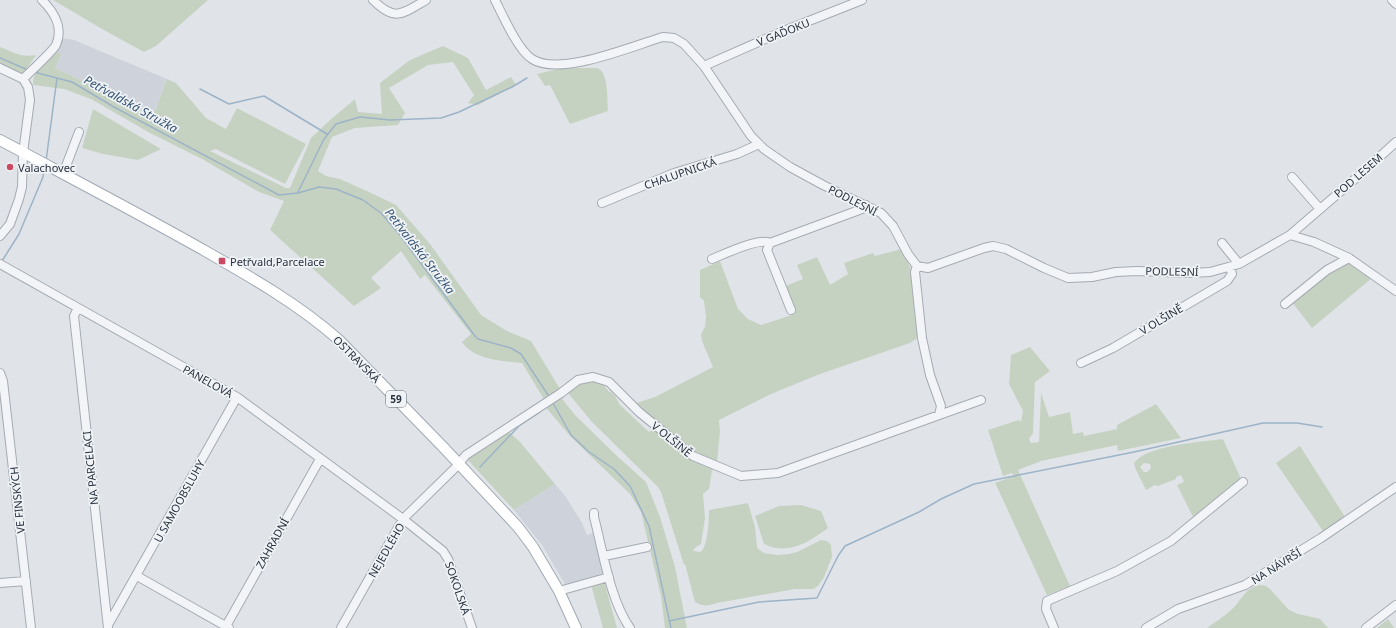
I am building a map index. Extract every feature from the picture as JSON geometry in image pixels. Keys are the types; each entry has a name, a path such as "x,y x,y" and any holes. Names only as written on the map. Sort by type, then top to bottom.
{"main road":[{"name":"OSTRAVSKÁ","path":"0,140 111,199 222,261 285,298 311,316 338,340 518,527 533,547 559,591 576,628"}],"street":[{"path":"24,79 56,45 60,28 52,10 42,0"},
{"path":"373,0 383,10 395,14 408,11 426,0"},
{"name":"PODLESNÍ","path":"495,0 523,51 532,59 543,63 555,65 579,62 662,37 674,38 684,44 704,66 751,136 764,149 790,167 881,213 892,226 908,254 917,266 928,268 993,246 1006,249 1068,278 1092,277 1116,272 1137,271 1189,273 1210,272 1239,264 1290,235"},
{"name":"V GAĎOKU","path":"704,66 781,32 862,0"},
{"path":"1392,0 1396,4"},
{"path":"0,68 24,79 28,87 30,100 23,152 22,186 10,224 0,236"},
{"path":"63,174 79,132"},
{"name":"POD LESEM","path":"1290,235 1396,142"},
{"name":"CHALUPNICKÁ","path":"602,203 674,173 737,154 759,144"},
{"path":"1292,177 1320,209"},
{"path":"712,259 763,241 770,243 862,209 866,205"},
{"path":"1290,235 1314,242 1348,258 1395,288"},
{"path":"770,243 767,250 791,310"},
{"path":"1222,244 1239,264"},
{"path":"1285,304 1327,270 1348,258"},
{"name":"PANELOVÁ","path":"0,264 237,397 403,520"},
{"path":"917,266 915,272 922,338 930,375 942,406 939,415"},
{"name":"V OLŠINĚ","path":"1081,363 1113,348 1227,280 1232,274 1230,267"},
{"name":"NA PARCELACI","path":"78,308 74,316 108,627"},
{"name":"VE FINSKÝCH","path":"0,373 3,380 31,628"},
{"name":"V OLŠINĚ","path":"458,463 466,455 578,380 593,377 609,382 639,412 693,456 741,476 778,473 981,400"},
{"name":"U SAMOOBSLUHY","path":"108,627 237,397"},
{"name":"ZAHRADNÍ","path":"226,627 320,459"},
{"name":"NEJEDLÉHO","path":"341,628 403,520 455,468 458,463"},
{"path":"1054,628 1046,609 1047,600 1117,571 1171,541 1243,482"},
{"name":"NA NÁVRŠÍ","path":"1146,628 1178,609 1245,586 1321,538 1396,487"},
{"path":"594,513 608,577 620,612 630,628"},
{"name":"SOKOLSKÁ","path":"403,520 443,551 448,559 472,628"},
{"path":"604,556 647,547"},
{"path":"137,576 226,627"},
{"path":"559,591 608,577"},
{"path":"0,583 26,581"},
{"path":"105,600 120,604"},
{"path":"1366,628 1396,606"}],"shaded area":[{"path":"61,38 74,40 167,79 152,120 120,99 55,68 60,55 57,52"},
{"path":"555,484 566,497 582,523 587,535 593,533 602,555 606,573 601,578 566,586 542,545 514,510"}],"green space":[{"path":"53,0 208,0 156,46 144,52"},
{"path":"443,46 468,58 486,90 511,77 516,85 478,105 468,103 474,95 453,62 428,65 389,88 405,113 398,125 355,128 332,137 318,171 326,176 340,179 396,205 430,244 481,315 507,331 531,341 560,389 545,401 522,363 481,356 467,348 462,342 471,334 425,275 420,279 401,251 371,278 381,288 354,306 270,230 284,201 259,192 202,159 150,133 91,99 64,89 33,85 35,74 45,62 57,52 61,54 55,68 120,99 152,120 167,79 176,83 206,118 226,129 237,108 306,144 285,184 216,149 210,151 286,188 290,188 311,138 329,121 355,99 358,112 382,114 380,83 410,60"},
{"path":"0,47 21,55 36,55 23,74 0,63"},
{"path":"562,68 597,68 601,71 604,75 607,87 608,111 570,124 550,85 545,86 537,74"},
{"path":"93,109 161,149 138,160 103,154 82,148"},
{"path":"902,249 913,274 919,337 910,343 820,374 771,394 719,420 720,431 717,463 694,453 660,430 636,403 655,397 713,367 702,341 701,334 705,327 706,317 704,301 700,297 700,270 720,261 738,309 748,319 761,325 795,314 783,287 803,279 797,265 817,257 830,285 848,274 844,263 873,253 875,256"},
{"path":"1345,263 1352,265 1372,278 1312,328 1292,302 1330,272"},
{"path":"1030,347 1050,371 1035,382 1033,433 1029,439 1031,443 1039,442 1041,393 1049,417 1070,412 1073,434 1083,432 1084,436 1117,429 1117,425 1156,404 1181,438 1118,451 1117,445 1041,461 1018,470 1070,586 1047,595 995,483 1014,476 1012,473 1003,476 988,430 1019,420 1021,422 1023,411 1009,384 1011,355"},
{"path":"594,379 603,384 609,392 610,391 615,396 620,405 649,432 653,429 682,450 716,467 712,470 709,489 703,494 705,518 701,544 693,551 700,552 703,550 705,545 708,533 709,510 748,503 755,527 757,547 764,553 777,555 789,554 797,552 821,540 827,541 831,545 832,557 824,577 818,586 813,589 795,589 708,605 701,605 695,602 685,564 684,565 661,492 658,487 592,422 568,393 570,386"},
{"path":"560,396 575,415 646,482 660,517 675,567 687,628 665,628 661,596 641,512 630,494 570,436 545,406"},
{"path":"507,430 520,442 555,484 514,510 466,458"},
{"path":"1223,439 1242,481 1215,499 1193,517 1177,485 1184,482 1181,475 1176,477 1176,479 1158,486 1155,485 1146,490 1136,470 1134,463 1150,452 1175,445","holes":["1144,463 1150,464 1151,468 1147,472 1144,472 1140,467"]},
{"path":"1300,446 1347,520 1325,534 1276,463"},
{"path":"801,505 821,511 828,528 810,540 790,548 774,548 764,544 755,516 779,506"},
{"path":"604,581 617,628 603,628 591,585"},
{"path":"1255,586 1266,586 1270,589 1289,610 1298,614 1320,619 1328,628 1207,628 1230,611 1247,592"},
{"path":"1388,619 1394,628 1377,628"}],"waterway":[{"name":"Petřvaldská Stružka","path":"0,58 28,70"},
{"name":"Petřvaldská Stružka","path":"34,72 72,82 114,107 279,195 298,193 319,187 336,189 363,200 381,213 399,234 475,336 478,339 511,348 521,354 550,398"},
{"path":"46,161 57,78"},
{"path":"298,192 324,139 336,124 360,117 390,120 441,118 459,112 512,87 527,78"},
{"path":"200,89 229,104 264,96 327,134"},
{"path":"2,261 19,234 43,177 44,169"},
{"name":"Petřvaldská Stružka","path":"553,403 571,435 589,452 614,469 630,486 649,526 671,628"},
{"path":"480,467 519,426 540,412"},
{"path":"669,621 759,602 817,598 838,556 845,546 919,512 941,499 974,484 1134,452 1263,423 1297,423 1322,427"}],"place":[{"name":"Valachovec","path":"10,167"},
{"name":"Petřvald,Parcelace","path":"222,261"}]}
